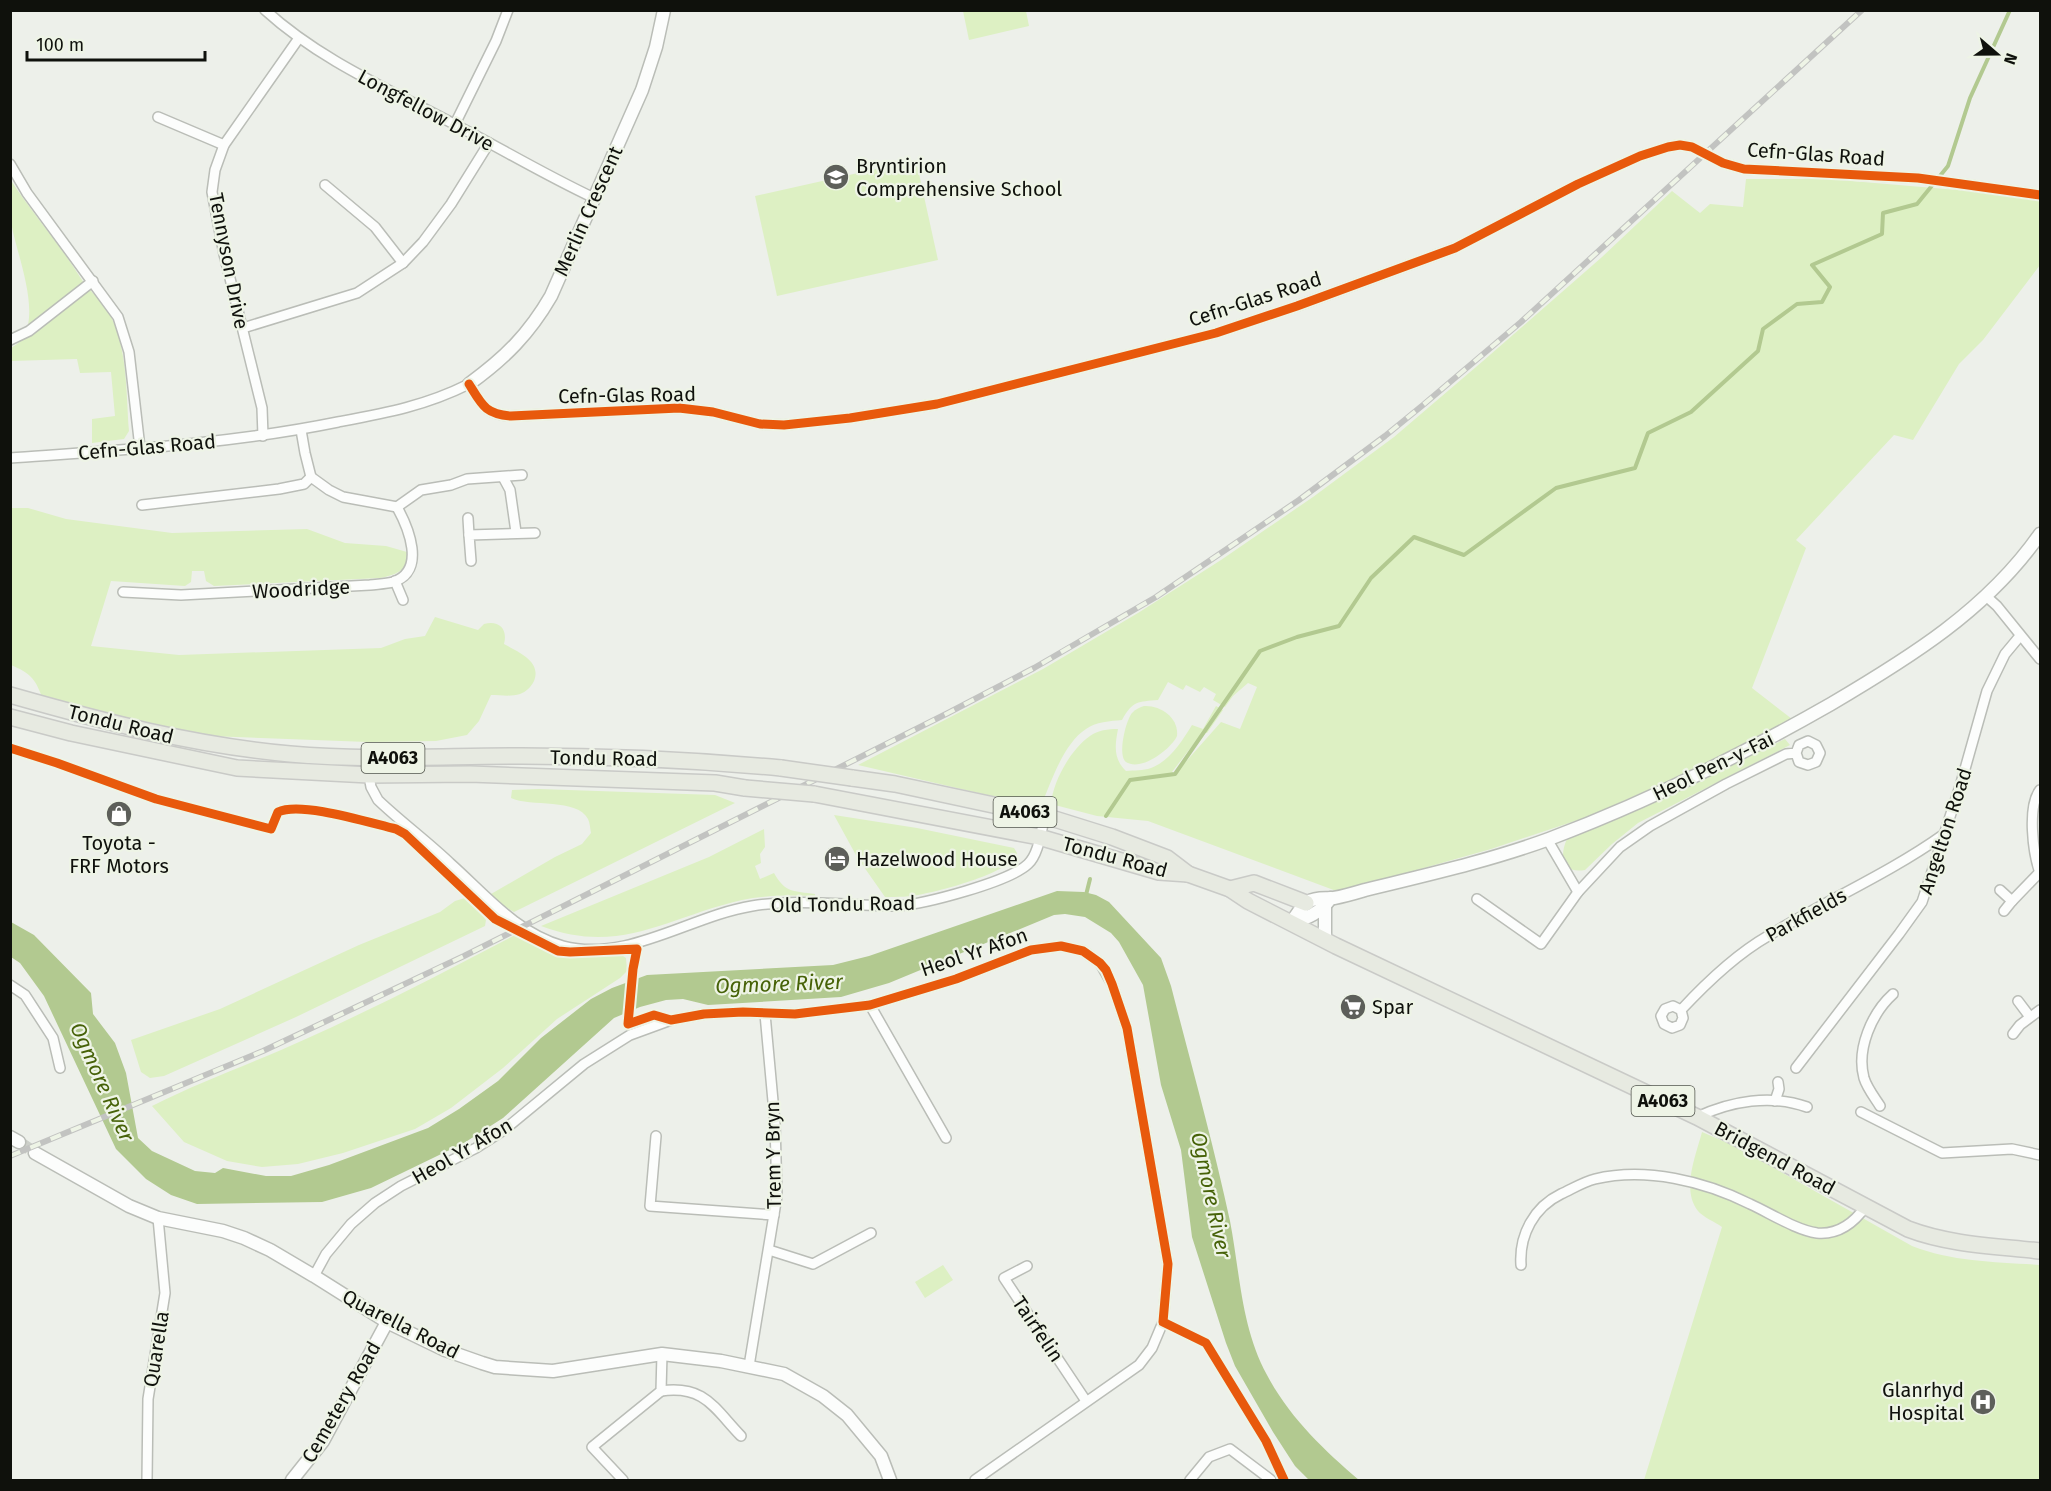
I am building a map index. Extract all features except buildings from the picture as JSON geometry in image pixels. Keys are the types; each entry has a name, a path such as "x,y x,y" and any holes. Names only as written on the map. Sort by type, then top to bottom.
{"main road":[{"name":"Tondu Road","path":"10,695 171,738 289,754 366,759 525,756 668,759 781,768 895,784 1045,816 1112,837 1167,858 1188,874"},
{"name":"Tondu Road","path":"10,717 217,766 369,775 470,774 714,783 814,794 1040,837 1160,872 1188,874 1230,889 1291,923"},
{"path":"1230,889 1254,884 1306,903"},
{"name":"Bridgend Road","path":"1291,923 1697,1117 1908,1229 1924,1235 1983,1246 2040,1251"}],"street":[{"name":"Longfellow Drive","path":"265,10 299,38 342,66 563,184 594,198"},
{"path":"454,124 496,41 508,10"},
{"name":"Merlin Crescent","path":"469,384 504,357 537,320 563,269 651,66 664,10"},
{"name":"Tennyson Drive","path":"263,436 262,408 224,254 212,192 215,170 224,145 299,38"},
{"path":"158,117 224,145"},
{"path":"243,328 357,293 403,263 423,242 451,204 489,143"},
{"name":"Cefn-Glas Road","path":"10,458 140,448 301,430 409,409 442,398 469,384 482,405 496,415 679,408 713,412 744,421 784,425 850,418 937,404 1216,333 1297,306 1455,248 1578,184 1640,156 1680,145 1692,147 1723,163 1744,169 1928,179 2040,195"},
{"path":"10,165 27,193 118,317 129,352 140,448"},
{"path":"325,185 375,227 403,263"},
{"path":"10,340 27,332 93,281"},
{"path":"301,430 311,477 343,497 397,507 421,490 451,485 467,479 522,475"},
{"path":"142,505 279,489 304,484 311,477"},
{"path":"503,477 510,490 516,532"},
{"path":"397,507 410,534 412,553 408,570 395,581 403,600"},
{"path":"468,519 471,561"},
{"path":"469,536 535,532"},
{"name":"Heol Pen-y-Fai","path":"1291,923 1310,917 1328,902 1441,872 1547,839 1675,787 1774,737 1907,659 1986,597 2040,534"},
{"name":"Woodridge","path":"123,592 204,594 370,585 395,581"},
{"path":"1986,597 1997,606 2040,659"},
{"name":"Angelton Road","path":"1796,1068 1922,902 1973,744 1987,691 2006,654 2020,636"},
{"path":"1477,899 1541,944 1578,892 1620,847 1650,826 1726,784 1786,754 1796,753"},
{"name":"Old Tondu Road","path":"366,759 374,793 378,800 451,863 497,909 527,930 561,945 578,948 623,946 731,910 767,904 796,902 897,906 924,903 980,886 1022,868 1032,859 1045,816"},
{"path":"2004,911 2040,872 2032,816 2035,797 2040,790"},
{"name":"Parkfields","path":"1681,1010 1714,976 1767,936 1919,852 1943,836"},
{"path":"1547,839 1578,892"},
{"path":"2000,890 2012,901"},
{"name":"Heol Pen-y-Fai","path":"1306,903 1317,898 1328,902"},
{"path":"1325,940 1328,902"},
{"path":"1291,923 1306,903"},
{"name":"Heol Yr Afon","path":"314,1276 326,1254 351,1224 375,1203 401,1186 476,1148 504,1130 584,1064 630,1035 671,1020 704,1014 795,1014 870,1005 956,978 1031,950 1061,946 1083,951 1100,963 1112,984 1127,1029 1168,1264 1163,1322 1152,1348 1139,1365 975,1480"},
{"path":"10,985 25,995 53,1038 60,1068"},
{"path":"1873,1119 1882,1104 1864,1080 1862,1063 1868,1029 1883,1003 1893,993"},
{"path":"2018,1000 2030,1017"},
{"path":"870,1005 946,1138"},
{"path":"2013,1034 2040,1010"},
{"name":"Trem Y Bryn","path":"749,1366 777,1196 774,1122 765,1014"},
{"path":"1775,1101 1779,1089 1778,1082"},
{"path":"1697,1117 1735,1103 1775,1101 1791,1102 1807,1107"},
{"path":"1861,1112 1942,1153 2012,1149 2040,1155"},
{"path":"656,1136 650,1206 774,1215"},
{"name":"Quarella Road","path":"35,1153 129,1206 158,1218 213,1229 244,1238 270,1250 387,1322 445,1350 495,1367 552,1371 662,1354 749,1366 784,1374 823,1396 847,1415 881,1456 890,1480"},
{"path":"1521,1264 1522,1244 1529,1223 1538,1212 1552,1199 1572,1189 1593,1180 1614,1176 1644,1176 1690,1181 1733,1195 1803,1229 1818,1233 1835,1232 1848,1226 1866,1206"},
{"name":"Quarella","path":"147,1480 148,1399 165,1293 158,1218"},
{"path":"769,1250 813,1264 871,1233"},
{"name":"Tairfelin","path":"1027,1266 1004,1278 1086,1401"},
{"name":"Cemetery Road","path":"292,1480 323,1441 387,1322"},
{"path":"661,1390 662,1354"},
{"path":"623,1480 592,1447 661,1390 696,1392 707,1400 741,1436"},
{"path":"1190,1480 1209,1457 1230,1449 1271,1480"}],"shaded area":[{"path":"963,11 1026,11 1029,26 969,40"},
{"path":"916,160 938,260 777,296 755,196"},
{"path":"10,179 83,282 106,308 115,326 123,355 126,386 129,431 124,439 92,443 92,419 115,416 111,372 80,373 77,359 11,361 11,348 22,338 28,325 29,308 27,289 11,221"},
{"path":"1746,179 1828,179 2040,197 2040,265 1983,340 1959,364 1913,440 1894,435 1796,540 1806,548 1752,688 1792,719 1691,771 1587,817 1491,849 1339,892 1148,821 1097,816 1051,804 1055,786 1064,766 1076,749 1093,734 1103,730 1118,729 1116,752 1119,762 1126,771 1145,770 1158,765 1170,756 1192,725 1203,729 1216,706 1223,710 1207,733 1202,733 1172,772 1175,774 1221,722 1240,729 1257,687 1248,683 1233,696 1225,707 1213,700 1216,694 1204,687 1200,692 1186,685 1183,690 1168,682 1158,700 1133,705 1122,720 1103,722 1090,727 1078,735 1066,752 1038,807 858,765 1043,669 1138,613 1313,497 1394,437 1602,257 1672,191 1700,213 1710,204 1743,207"},
{"path":"11,508 28,508 66,519 172,533 307,529 345,543 386,546 407,552 406,564 400,571 380,578 214,586 206,581 204,571 192,571 191,582 185,586 111,581 91,646 179,655 381,648 405,639 425,636 435,617 478,630 484,624 498,625 505,634 504,644 522,654 532,663 536,674 534,681 520,694 491,695 479,721 467,735 436,741 368,742 209,736 159,727 42,697 31,677 11,665"},
{"path":"1144,706 1157,708 1168,714 1175,724 1177,736 1169,747 1155,758 1147,762 1132,764 1123,758 1123,738 1132,713"},
{"path":"1785,739 1790,745 1638,823 1585,870 1571,869 1564,862 1563,852 1567,839 1683,788"},
{"path":"512,790 715,795 735,803 514,912 494,900 491,894 582,844 591,833 588,819 583,812 574,808 511,798"},
{"path":"834,815 917,828 1014,848 1017,853 1003,867 990,874 945,889 904,897 885,897 857,857"},
{"path":"764,829 765,847 760,854 761,863 755,866 760,879 774,873 786,888 815,894 815,896 778,896 742,900 643,931 620,935 596,937 570,934 541,926 709,857"},
{"path":"468,897 486,920 485,926 296,1017 164,1076 150,1078 141,1072 131,1040 220,1009 359,945 440,912 455,901"},
{"path":"517,934 548,953 620,954 626,958 627,971 620,978 557,1019 503,1068 451,1108 415,1129 343,1153 298,1164 262,1167 227,1161 184,1142 152,1106 335,1026"},
{"path":"1702,1132 1737,1147 1912,1246 1959,1258 2040,1265 2040,1480 1644,1480 1722,1227 1698,1211 1693,1203 1691,1172"},
{"path":"943,1265 953,1280 925,1298 915,1282"}],"water":[{"name":"Ogmore River","path":"1057,891 1084,892 1109,902 1161,958 1171,986 1216,1162 1230,1221 1242,1300 1258,1357 1276,1391 1297,1419 1333,1457 1359,1480 1309,1480 1295,1466 1235,1366 1192,1237 1181,1150 1161,1085 1143,985 1119,942 1111,933 1085,917 1054,915 889,983 841,997 708,1005 683,999 666,1000 640,1007 614,1018 503,1118 464,1143 371,1188 322,1202 197,1204 171,1195 146,1179 116,1149 44,996 20,963 11,957 11,922 34,935 91,993 93,1014 115,1043 126,1073 138,1138 152,1151 195,1171 215,1173 223,1168 266,1176 291,1176 329,1165 428,1128 498,1081 541,1038 591,999 612,988 647,975 833,965 869,956"}],"waterway":[{"path":"1106,816 1130,780 1175,774 1260,651 1297,637 1339,626 1371,578 1414,537 1464,555 1556,488 1635,468 1648,433 1691,412 1758,351 1763,329 1797,304 1822,302 1830,287 1812,265 1882,234 1883,213 1917,204 1948,166 1970,98 2010,10"},
{"path":"1086,895 1090,879"}],"tunnel":[{"path":"19,1142 35,1153"}],"railway":[{"path":"10,1156 263,1051 464,956 948,713 1034,668 1156,597 1299,500 1423,405 1521,322 1862,10"}],"cycle path":[{"path":"469,384 477,398 490,411 511,416 679,408 713,412 760,424 784,425 850,418 937,404 1216,333 1297,306 1455,248 1578,184 1640,156 1680,145 1692,147 1723,163 1744,169 1918,178 2040,195"},
{"path":"10,748 156,799 271,829 278,812 289,809 336,814 396,829 405,834 495,919 558,951 637,949 628,1024 654,1015 671,1020 704,1014 743,1012 795,1014 870,1005 956,979 1031,950 1061,946 1083,951 1106,970 1127,1028 1168,1264 1163,1322 1206,1343 1266,1441 1284,1480"}],"place":[{"name":"Bryntirion Comprehensive School","path":"836,177"},
{"name":"Toyota - FRF Motors","path":"119,814"},
{"name":"Hazelwood House","path":"837,859"},
{"name":"Spar","path":"1353,1007"},
{"name":"Glanrhyd Hospital","path":"1983,1402"}]}
